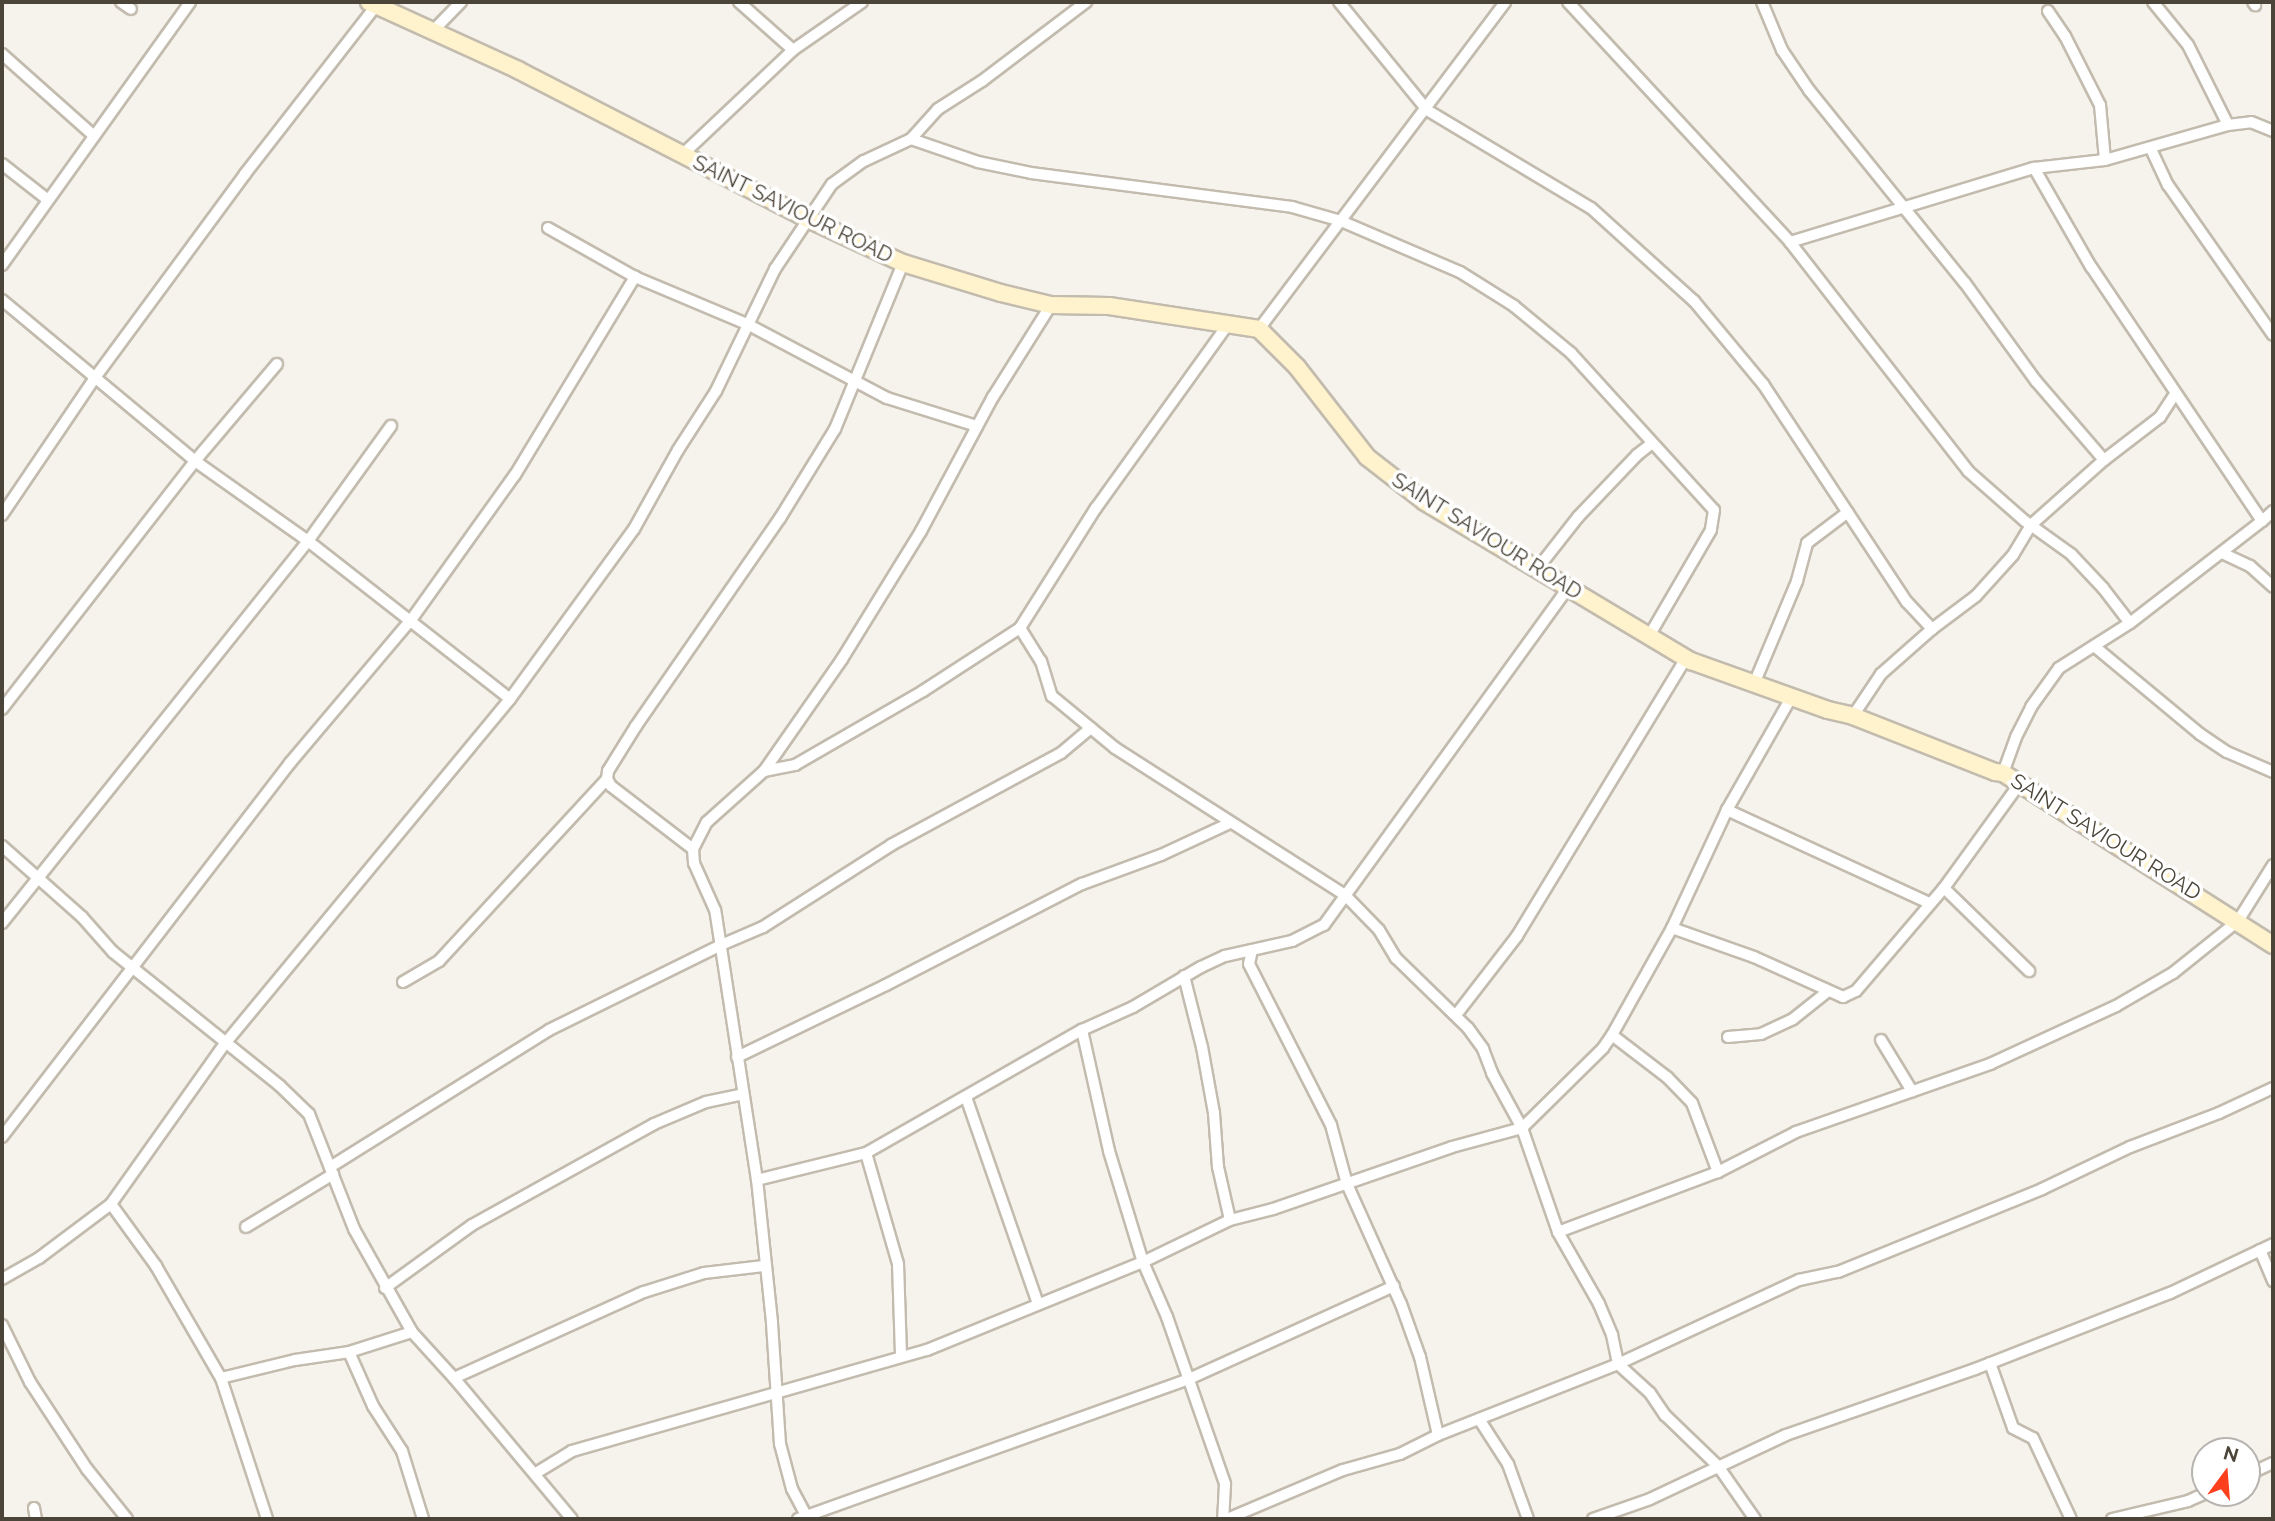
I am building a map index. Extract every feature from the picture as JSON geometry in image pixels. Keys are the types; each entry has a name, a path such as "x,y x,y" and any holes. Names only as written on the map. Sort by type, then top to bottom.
{"street":[{"path":"121,2 131,9"},
{"path":"2,265 190,2"},
{"path":"432,32 461,2"},
{"path":"739,2 793,50"},
{"path":"682,155 793,50 862,2"},
{"path":"2,1279 39,1258 111,1204 226,1042 510,699 634,529 678,450 716,391 775,270 832,184 864,161 911,139 938,109 982,80 1086,2"},
{"path":"1339,2 1427,110 1591,208 1694,301 1763,384 1907,602 1932,629"},
{"path":"1259,329 1427,110 1505,2"},
{"path":"1568,2 1790,242 1968,471 2031,525 2071,554 2103,588 2130,623"},
{"path":"1762,2 1783,50 1809,90 1965,283 2036,381 2104,460"},
{"path":"2152,2 2189,45 2228,125"},
{"path":"2,515 94,379 373,4"},
{"name":"SAINT SAVIOUR ROAD","path":"373,4 518,70 808,219 903,263 1051,305 1109,306 1259,329 1297,367 1367,457 1392,479 1649,636 1686,658 1791,698 1853,716 1994,772 2003,772 2273,945"},
{"path":"2048,11 2065,36 2100,105 2105,160"},
{"path":"2,54 94,136"},
{"path":"1790,242 2034,168 2105,160 2228,125 2252,122 2273,131"},
{"path":"911,139 978,162 1031,173 1292,207 1341,221 1460,272 1514,306 1571,353 1715,516 1711,530 1649,636"},
{"path":"2151,149 2168,185 2273,335"},
{"path":"2,164 48,200"},
{"path":"2034,168 2091,267 2262,521"},
{"path":"548,228 635,277 747,324 855,383 923,411 977,426"},
{"path":"403,982 439,961 607,779 608,771 636,726 811,471 835,429 903,263"},
{"path":"2,1137 290,762 411,620 515,475 635,277"},
{"path":"2,300 195,461 308,541 510,699"},
{"path":"1051,305 977,426 921,531 856,636 764,771 708,822 693,849 694,863 715,910 757,1180 772,1322 775,1393 785,1468 804,1518 1189,1379 1394,1286"},
{"path":"764,771 795,765 923,691 1020,628 1096,508 1228,324"},
{"path":"2,709 195,461 277,364"},
{"path":"1853,716 1881,674 1985,587 2013,555 2031,525 2104,460 2160,417 2175,394"},
{"path":"2,923 308,541 391,426"},
{"path":"1538,568 1578,517 1637,455 1651,444"},
{"path":"1754,684 1797,581 1807,542 1848,512"},
{"path":"2003,772 2015,737 2038,697 2059,668 2130,623 2273,512"},
{"path":"2222,553 2250,566 2273,587"},
{"path":"757,1180 866,1153 1082,1030 1133,1007 1184,976 1225,956 1292,941 1324,925 1569,587"},
{"path":"1020,628 1041,661 1052,696 1115,748 1345,895 1379,930 1395,958 1456,1015 1483,1049 1492,1073 1522,1128 1558,1232 1599,1304 1612,1335 1618,1364 1650,1393 1665,1415 1718,1466 1749,1517"},
{"path":"2094,646 2200,734 2227,752 2273,772"},
{"path":"1456,1015 1517,936 1686,658"},
{"path":"536,1473 572,1451 927,1350 1143,1262 1230,1220 1347,1184 1452,1147 1522,1128 1603,1048 1612,1035 1672,928 1727,810 1791,698"},
{"path":"246,1227 549,1030 763,927 891,845 951,814 988,790 1027,773 1061,752 1091,728"},
{"path":"607,779 611,786 693,849"},
{"path":"1672,928 1754,957 1843,997 1856,990 1944,888 2020,783"},
{"path":"1727,810 1929,903"},
{"path":"737,1057 1083,884 1161,855 1230,823"},
{"path":"2,846 131,966 226,1042 309,1114 354,1228 385,1288 412,1332 536,1473 572,1519"},
{"path":"1558,1232 1718,1172 1796,1132 1990,1064 2116,1006 2174,973 2238,921 2273,865"},
{"path":"1944,888 2029,971"},
{"path":"1252,950 1249,964 1331,1125 1347,1184 1394,1286 1420,1357 1438,1435"},
{"path":"1184,976 1202,1047 1214,1113 1218,1167 1230,1220"},
{"path":"1728,1037 1761,1034 1782,1024 1828,992"},
{"path":"1082,1030 1109,1151 1143,1262 1189,1379 1225,1484 1230,1518 1343,1470 1400,1454 1438,1435 1618,1364 1787,1286 1861,1262 2042,1189 2130,1147 2273,1088"},
{"path":"1612,1035 1667,1077 1692,1103 1718,1172"},
{"path":"1881,1040 1912,1091"},
{"path":"385,1288 472,1225 654,1124 706,1102 743,1094"},
{"path":"966,1097 1038,1304"},
{"path":"866,1153 885,1210 898,1264 901,1356"},
{"path":"111,1204 156,1266 221,1378 267,1519"},
{"path":"1592,1519 1650,1499 1786,1435 1990,1363 2170,1293 2273,1244"},
{"path":"2260,1250 2273,1282"},
{"path":"454,1378 644,1292 704,1273 764,1266"},
{"path":"2,1325 30,1382 87,1469 127,1519"},
{"path":"221,1378 295,1360 349,1352 412,1332"},
{"path":"349,1352 373,1406 402,1451 424,1519"},
{"path":"1990,1363 2013,1428 2033,1438 2071,1519"},
{"path":"1479,1419 1508,1464 1528,1519"},
{"path":"2112,1519 2191,1500"}]}
